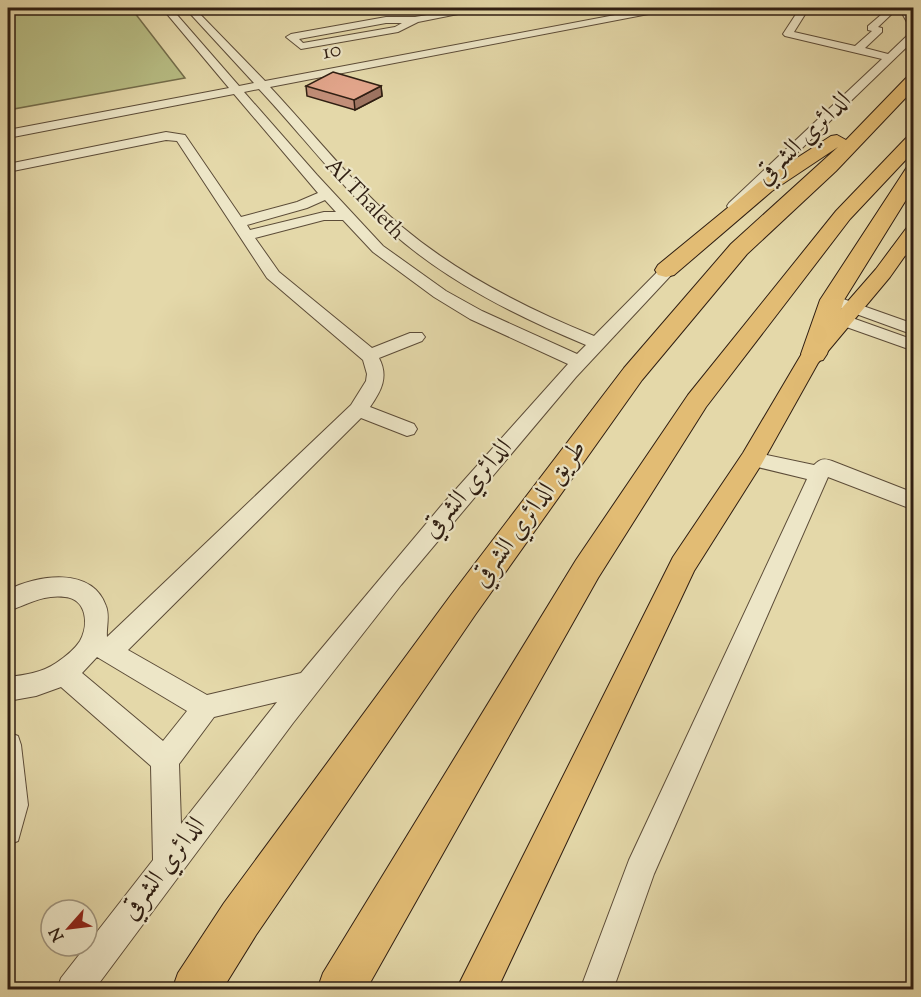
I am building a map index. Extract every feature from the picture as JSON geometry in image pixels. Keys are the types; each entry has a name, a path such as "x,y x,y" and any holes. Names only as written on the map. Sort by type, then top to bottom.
{"highway":[{"name":"طريق الدائري الشرقي","path":"195,990 240,920 463,605 633,374 739,249 829,167 914,79"},
{"path":"666,270 765,187 887,107"},
{"path":"340,990 587,569 697,401 843,215 914,140"},
{"path":"839,310 914,171"}],"main road":[{"path":"476,990 683,565 752,459 839,310 909,245"}],"street":[{"name":"Al Thaleth","path":"166,8 327,194 378,249 440,294 519,336 579,362"},
{"name":"Al Thaleth","path":"189,8 259,80 374,210 431,257 497,299 538,320 597,343"},
{"path":"259,8 263,11 287,8"},
{"path":"441,8 461,20"},
{"path":"415,20 398,29 301,46 291,37 386,20 415,20 483,8"},
{"name":"10","path":"8,123 233,85 481,33 616,8"},
{"name":"10","path":"259,80 492,41 664,8"},
{"path":"804,8 788,34 889,57"},
{"path":"857,50 879,30 871,28 894,8"},
{"path":"914,10 908,15 914,29"},
{"path":"481,33 492,41"},
{"name":"الدائري الشرقي","path":"73,990 271,728 456,502 579,362 666,270 914,34"},
{"name":"10","path":"8,134 233,85"},
{"path":"8,168 160,137 176,136 182,139 264,264 280,283 369,356 377,373 370,394 358,410 101,646 43,684 21,689 8,689"},
{"path":"241,229 255,211 312,201 327,194"},
{"path":"241,229 273,235 324,216 347,216"},
{"path":"839,310 914,330"},
{"path":"839,310 914,346"},
{"path":"369,356 416,337"},
{"path":"358,410 407,429"},
{"path":"752,459 819,474"},
{"path":"596,990 640,872 819,474 825,466 914,502"},
{"path":"8,601 37,588 57,585 74,588 88,596 95,608 101,646 181,695 206,707 308,683"},
{"path":"63,673 165,760"},
{"path":"168,863 165,760 206,707"},
{"path":"8,745 14,805 8,831"}],"green space":[{"path":"8,8 131,8 185,78 8,110"}],"building":[{"path":"333,72 381,86 354,100 306,86"}]}
